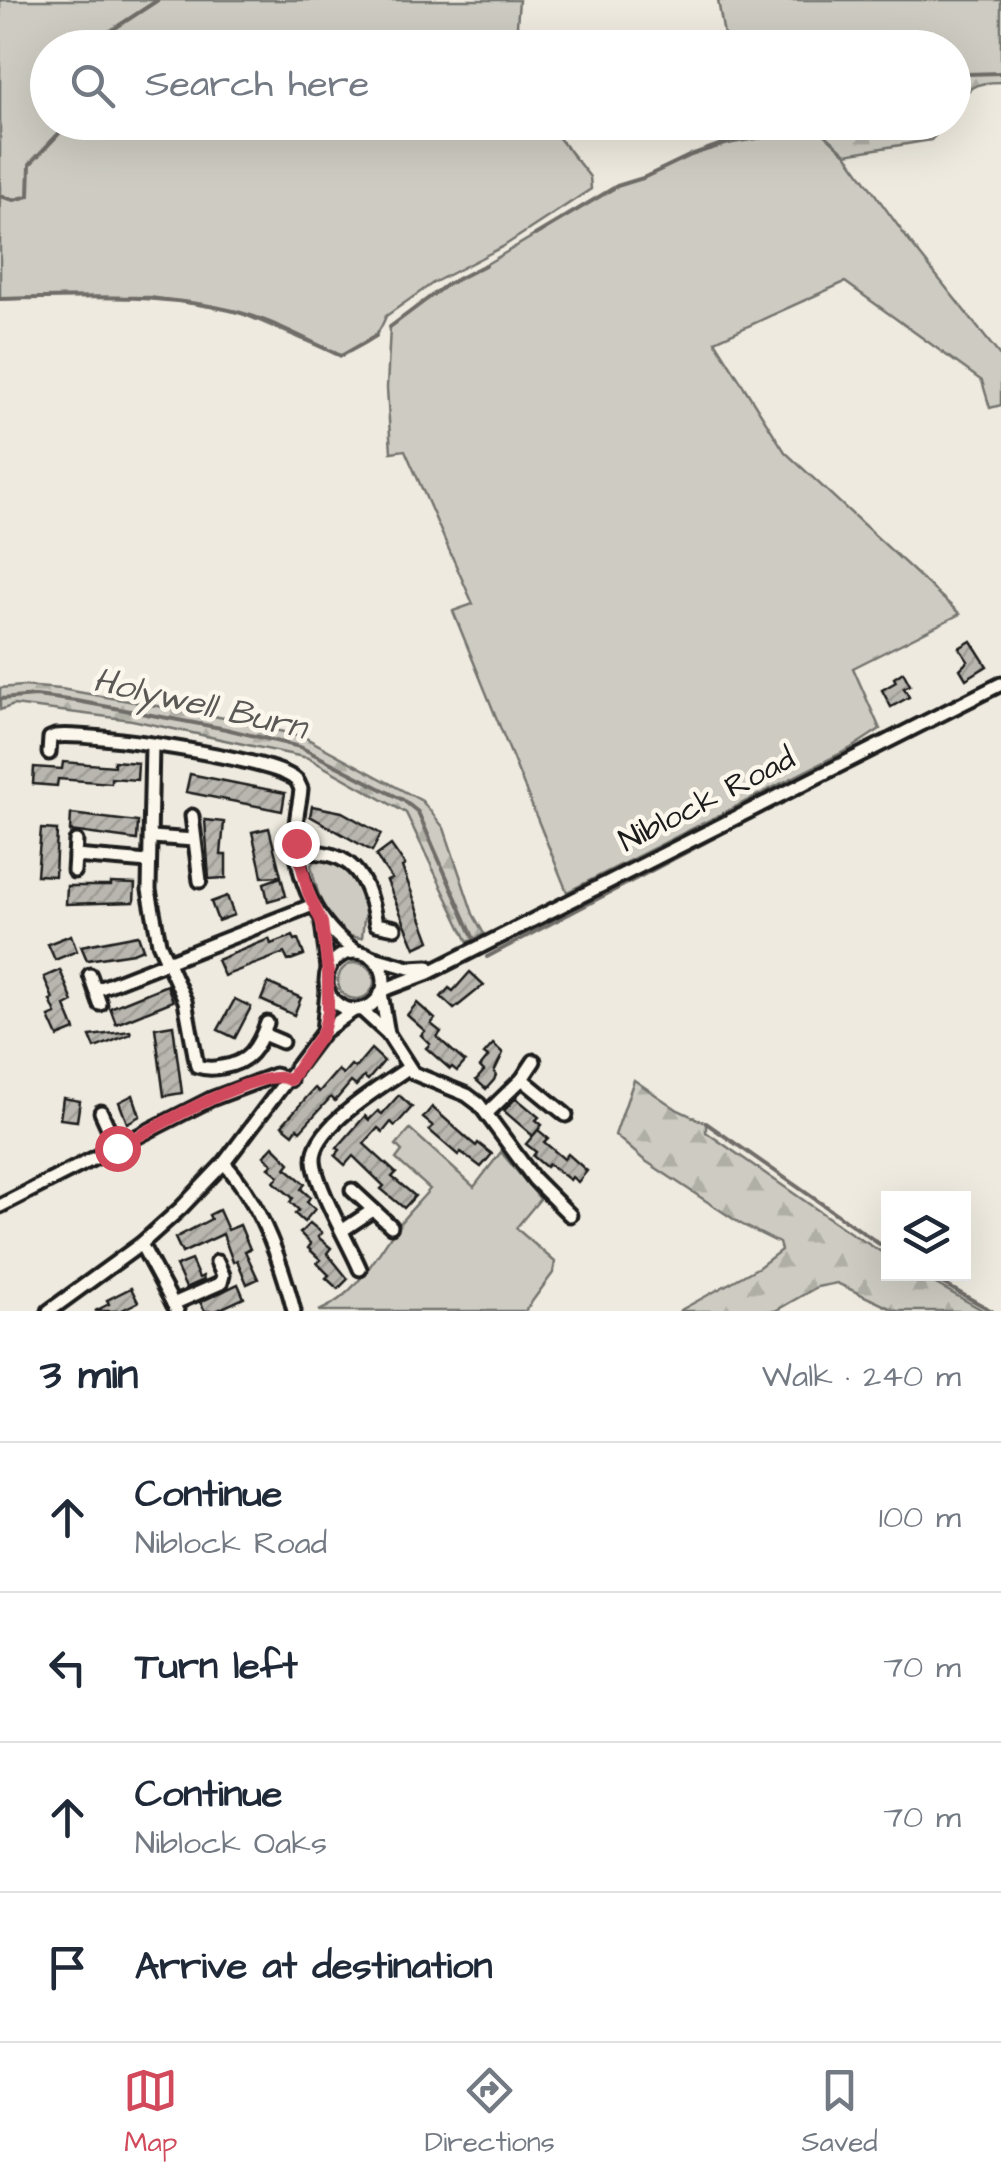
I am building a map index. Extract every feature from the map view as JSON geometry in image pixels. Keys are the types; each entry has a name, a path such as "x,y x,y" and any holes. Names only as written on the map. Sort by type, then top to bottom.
{"street":[{"name":"Niblock Road","path":"382,992 1001,684"},
{"path":"49,753 50,738 60,735 220,757 291,776 301,789 296,820 297,853 312,905 322,923 356,952 409,968 437,967"},
{"path":"152,745 152,837 148,862 155,928 184,1002 197,1066 205,1069 239,1064 250,1057 265,1029 282,1042"},
{"path":"192,816 200,881"},
{"path":"152,837 194,840"},
{"path":"74,872 76,841"},
{"path":"297,853 327,853 348,863 366,884 376,924 395,928"},
{"path":"75,856 148,862"},
{"path":"96,990 312,905"},
{"path":"49,1311 141,1244 224,1163 290,1080 323,1032 328,1012 322,923"},
{"path":"328,971 339,957 356,952"},
{"path":"374,958 383,974 388,1034"},
{"path":"90,976 100,1004"},
{"path":"327,989 338,1004 358,1009 388,1034 408,1068 418,1076 467,1095 487,1113 509,1148 564,1199 570,1215"},
{"path":"323,1032 374,1002 382,992"},
{"path":"487,1113 522,1079 534,1061"},
{"path":"360,1269 316,1173 316,1147 346,1113 408,1068"},
{"path":"0,1206 251,1082 275,1075 290,1080"},
{"path":"522,1079 566,1115"},
{"path":"100,1112 117,1148"},
{"path":"224,1163 250,1198 294,1311"},
{"path":"352,1190 391,1226"},
{"path":"343,1230 373,1210"},
{"path":"141,1244 175,1308 221,1282 223,1275 217,1262"}],"green space":[{"path":"0,0 519,0 519,30 30,30 30,140 561,140 590,177 591,189 504,246 433,283 386,316 369,341 341,356 236,311 150,297 0,299"},
{"path":"718,0 1001,0 1001,73 971,74 971,30 723,30"},
{"path":"1001,73 1001,82 971,88 971,74"},
{"path":"742,140 831,140 846,154 1001,357 1001,405 990,408 982,381 845,282 715,341 785,452 960,614 853,668 880,729 851,748 567,892 453,611 473,604 405,450 391,452 387,388 390,327 446,285 617,186 691,155"},
{"path":"831,140 931,140 846,154"},
{"path":"0,688 61,689 230,719 304,737 422,801 444,828 473,914 484,934 468,942 406,813 308,758 132,720 14,705 0,710"},
{"path":"325,860 349,874 363,895 368,913 362,938 340,930 326,912 311,865"},
{"path":"356,963 368,969 374,981 368,993 356,999 344,993 338,981 344,969"},
{"path":"634,1080 678,1110 706,1123 706,1132 881,1252 881,1281 930,1281 984,1311 896,1311 837,1283 817,1287 775,1311 679,1311 759,1267 781,1250 779,1243 741,1224 644,1160 615,1135"},
{"path":"410,1129 474,1187 501,1152 540,1199 516,1228 555,1262 553,1273 525,1311 319,1311 352,1287 430,1189 396,1159 402,1151 396,1145"}],"building":[{"path":"971,641 987,666 966,679 960,669 968,661 959,648"},
{"path":"903,672 910,685 904,688 909,697 891,707 882,690 896,682 894,678"},
{"path":"114,761 138,763 137,780 111,778 111,783 58,779 57,786 33,784 34,767 62,769 63,762 114,766"},
{"path":"190,774 285,793 282,811 186,792"},
{"path":"312,806 342,812 381,834 372,851 310,816"},
{"path":"71,814 138,822 137,840 70,831"},
{"path":"205,820 224,822 221,855 226,855 226,878 209,879"},
{"path":"269,828 281,876 262,877 252,832"},
{"path":"41,829 57,830 55,876 37,875"},
{"path":"391,845 405,865 402,867 430,941 415,948 387,881 392,879 376,856"},
{"path":"281,877 286,896 268,901 264,883"},
{"path":"135,884 134,902 66,904 67,886"},
{"path":"227,896 234,915 218,921 211,902"},
{"path":"71,935 77,951 55,960 48,944"},
{"path":"138,935 143,949 133,953 87,960 81,946"},
{"path":"293,936 304,955 288,961 284,953 224,976 217,960 269,939 271,944"},
{"path":"60,970 73,1002 65,1006 75,1030 58,1037 49,1017 56,1014 44,977"},
{"path":"470,972 484,985 454,1009 441,997 449,988 453,991"},
{"path":"268,983 301,998 294,1015 261,1000"},
{"path":"167,985 173,1001 116,1024 110,1008"},
{"path":"235,999 251,1007 235,1038 218,1030"},
{"path":"417,1003 435,1019 431,1024 441,1032 437,1037 465,1062 457,1071 426,1048 430,1044 421,1035 425,1031 407,1015"},
{"path":"173,1025 182,1093 164,1096 155,1028"},
{"path":"130,1031 131,1034 95,1048 90,1036"},
{"path":"493,1044 503,1053 494,1080 486,1089 476,1080 484,1071 480,1067 488,1057 484,1054"},
{"path":"371,1049 384,1061 368,1080 364,1077 356,1086 351,1082 335,1101 331,1097 300,1131 297,1128 293,1134 282,1125 315,1088 319,1092 338,1070 343,1074 351,1065 355,1068"},
{"path":"133,1095 140,1116 127,1123 119,1102"},
{"path":"399,1095 412,1107 395,1126 391,1122 383,1132 378,1128 364,1144 396,1173 392,1177 415,1196 404,1208 381,1189 384,1186 353,1156 345,1165 335,1156 340,1150 337,1148 365,1116 369,1120 378,1111 382,1114"},
{"path":"63,1098 80,1101 77,1121 60,1119"},
{"path":"516,1098 539,1117 536,1120 542,1125 533,1136 504,1111"},
{"path":"432,1107 476,1146 478,1143 492,1154 481,1167 461,1152 458,1155 429,1130 433,1126 423,1118"},
{"path":"538,1130 548,1138 544,1142 564,1159 568,1154 587,1171 578,1182 549,1164 546,1167 533,1156 536,1152 526,1144"},
{"path":"273,1146 290,1163 286,1168 305,1184 301,1189 315,1209 304,1222 295,1214 299,1210 290,1202 293,1198 274,1182 279,1176 269,1168 273,1164 264,1156"},
{"path":"219,1210 228,1230 240,1225 250,1249 245,1251 258,1279 247,1284 237,1260 233,1262 223,1234 182,1253 175,1238 211,1219 209,1215"},
{"path":"310,1223 322,1233 318,1237 331,1248 327,1253 348,1279 338,1289 326,1278 329,1275 317,1263 321,1260 300,1233"},
{"path":"191,1260 199,1278 203,1276 204,1280 186,1288 176,1266"},
{"path":"238,1284 244,1298 216,1311 205,1311 200,1302"},
{"path":"131,1288 138,1302 120,1311 95,1311 109,1304 107,1300"}],"waterway":[{"path":"112,30 158,0"},
{"path":"971,74 1001,73"},
{"path":"0,196 14,200 29,196 30,164 53,140"},
{"path":"535,235 617,186 691,155 745,140"},
{"path":"390,327 446,285 485,265"},
{"path":"0,299 121,297 212,306 266,321 341,356 376,336"},
{"path":"983,700 1001,691"},
{"name":"Holywell Burn","path":"0,699 36,696 77,701 300,747 403,800 418,812 473,937"},
{"path":"487,957 827,778"},
{"name":"Holywell Burn","path":"706,1123 881,1245"},
{"name":"Holywell Burn","path":"938,1281 992,1311"}],"route":[{"path":"117,1148 251,1082 275,1075 290,1080 323,1032 328,1012 326,948 322,923 312,905 296,843"}]}
